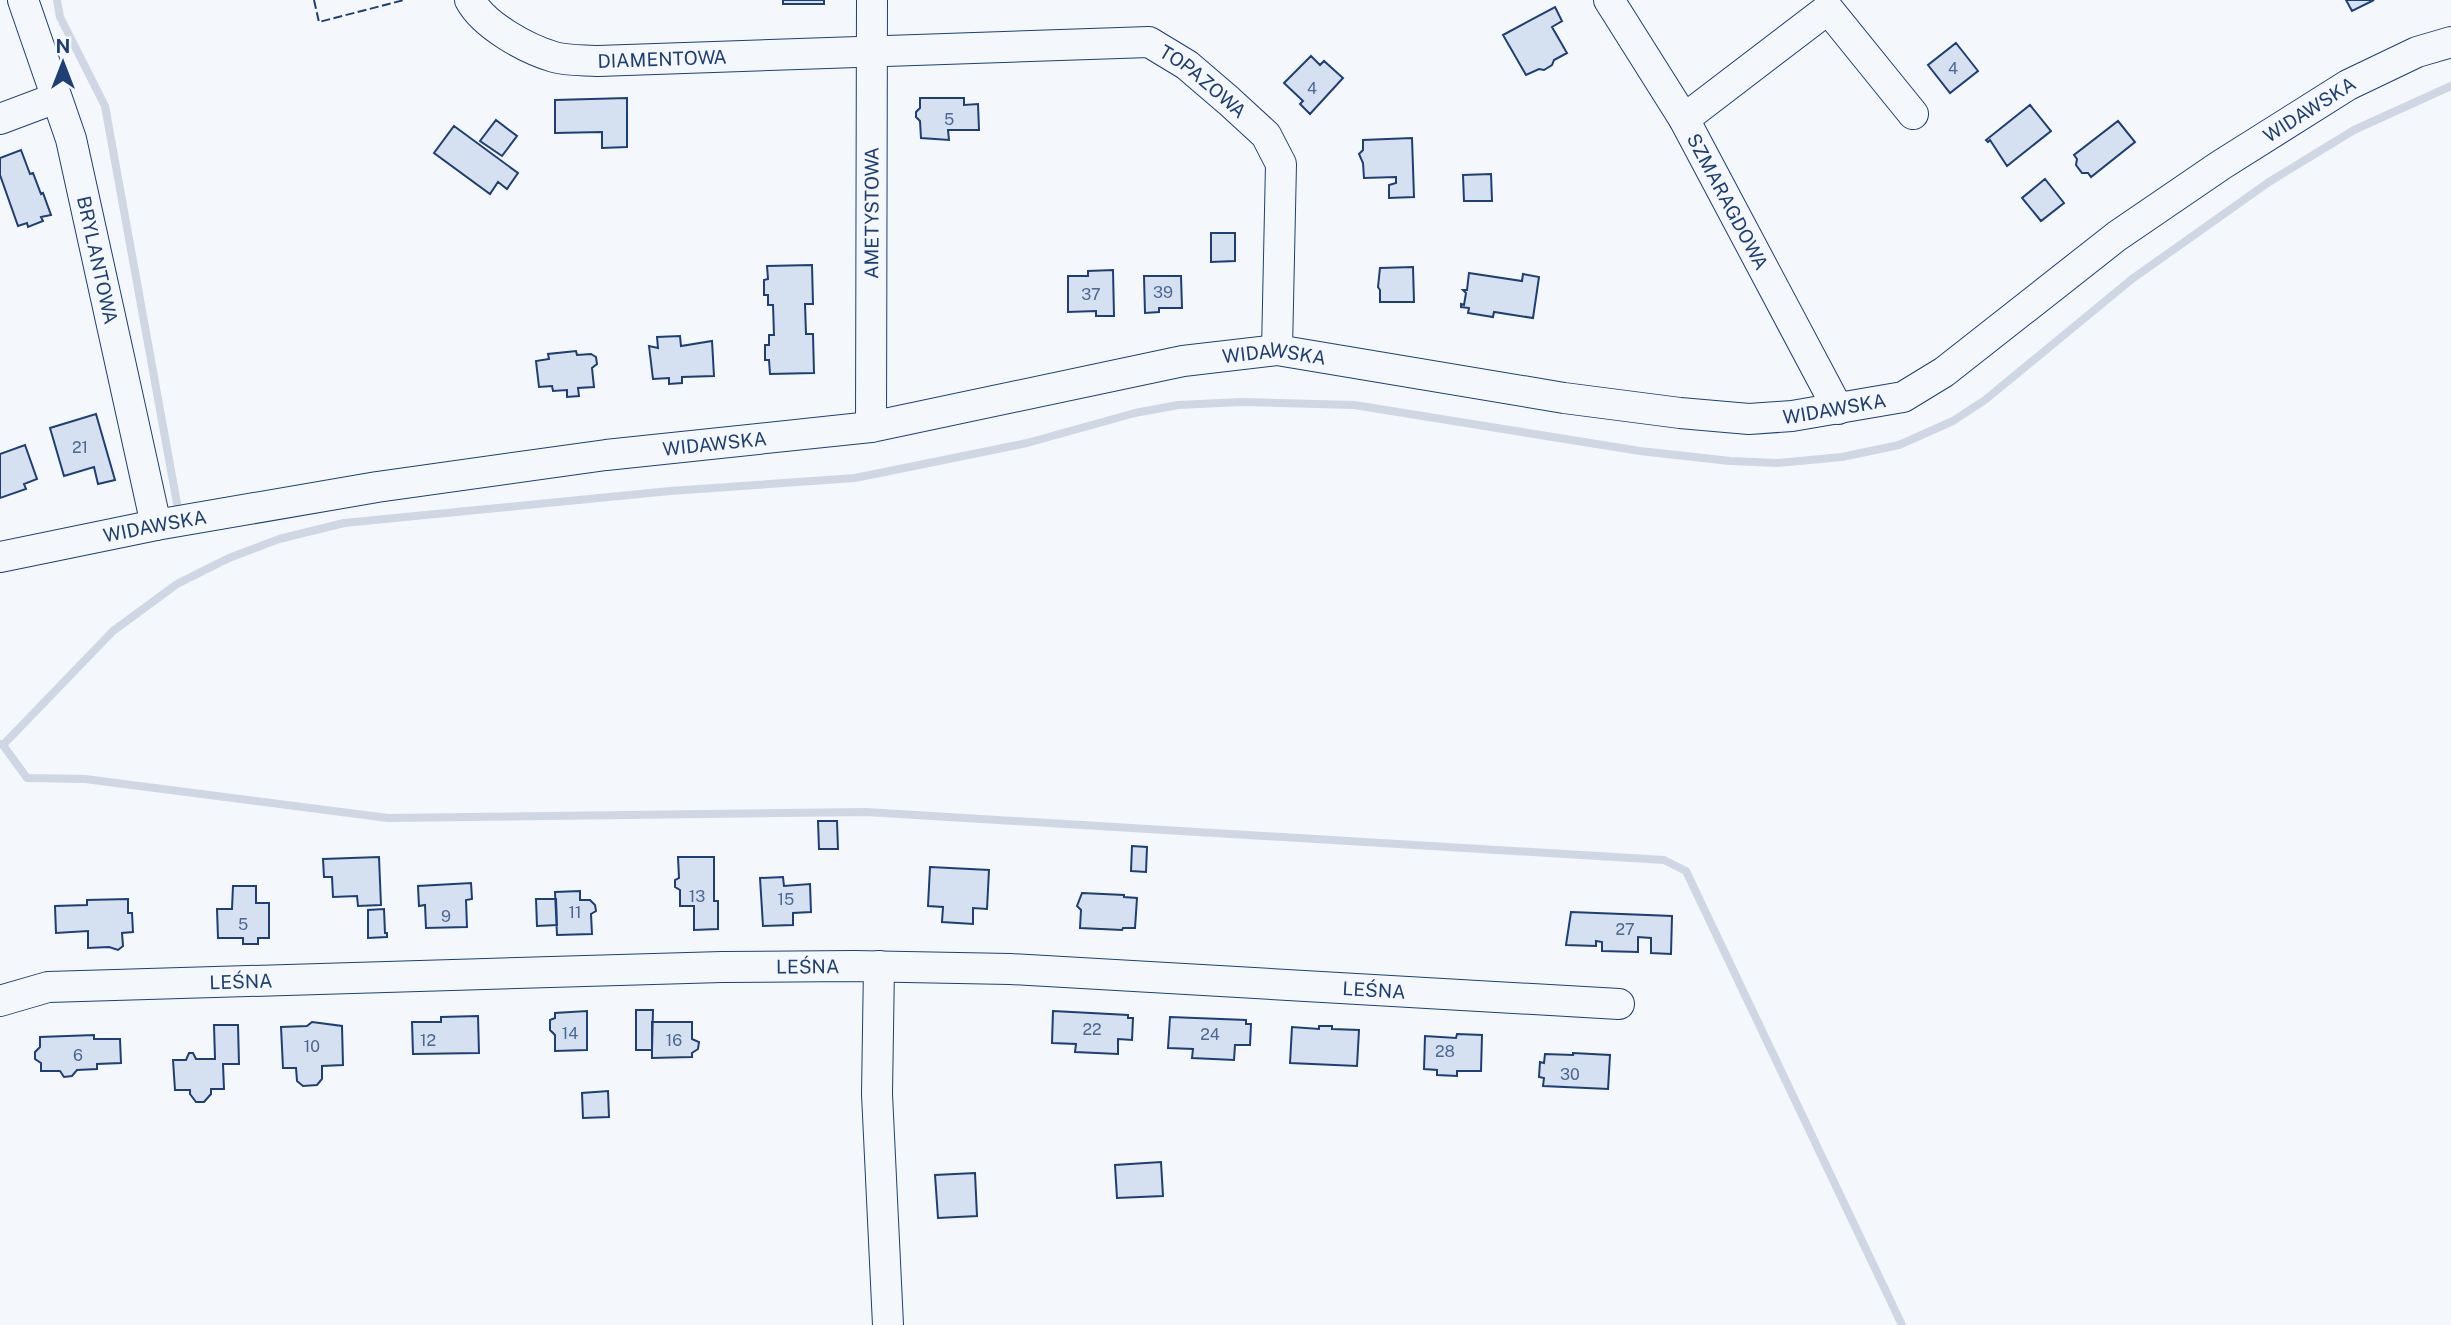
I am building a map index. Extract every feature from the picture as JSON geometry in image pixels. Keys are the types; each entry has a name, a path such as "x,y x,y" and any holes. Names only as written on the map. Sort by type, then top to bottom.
{"street":[{"name":"BRYLANTOWA","path":"23,0 71,139 156,525"},
{"name":"DIAMENTOWA","path":"470,0 474,8 512,39 556,58 598,61 873,53"},
{"name":"AMETYSTOWA","path":"871,427 872,0"},
{"name":"SZMARAGDOWA","path":"1609,0 1684,119 1838,410"},
{"path":"1684,119 1825,4 1913,114"},
{"name":"TOPAZOWA","path":"873,53 1149,42 1187,65 1266,135 1281,164 1277,350"},
{"name":"WIDAWSKA","path":"0,556 377,486 606,454 871,427 1183,361 1277,350 1564,398 1749,419 1838,410 1902,397 1944,372 2117,236 2221,165 2348,85 2417,52 2451,42"},
{"path":"0,119 56,98"},
{"path":"878,966 877,1094 888,1325"},
{"name":"LEŚNA","path":"0,1001 48,987 722,967 878,966 1010,969 1619,1004"}],"building":[{"path":"783,0 824,0 824,4 783,4"},
{"path":"2346,0 2374,0 2352,11"},
{"path":"1555,7 1562,21 1552,27 1567,53 1544,70 1539,69 1526,75 1503,35"},
{"path":"1956,43 1978,71 1950,93 1928,65"},
{"path":"1311,56 1320,65 1324,61 1343,78 1310,114 1300,104 1303,101 1284,83"},
{"path":"627,98 627,147 602,148 602,132 555,133 555,100"},
{"path":"920,98 964,98 964,105 978,104 979,130 948,130 949,140 921,138 920,121 916,117"},
{"path":"2030,105 2051,131 2007,166 1990,140 1986,140"},
{"path":"496,120 517,136 502,156 480,141"},
{"path":"2118,121 2135,142 2091,177 2088,173 2082,173 2076,165 2077,159 2074,155"},
{"path":"454,126 518,173 507,189 498,182 490,194 434,153"},
{"path":"1412,138 1414,197 1389,198 1389,185 1396,183 1396,177 1364,178 1359,154 1363,150 1363,140"},
{"path":"21,150 51,215 41,217 43,221 28,227 27,223 18,226 0,175 0,158"},
{"path":"1491,174 1492,201 1464,201 1463,175"},
{"path":"2045,179 2064,203 2041,221 2022,198"},
{"path":"1211,233 1235,233 1235,261 1211,262"},
{"path":"812,265 813,304 805,304 806,334 813,334 814,373 770,374 769,360 765,360 765,345 769,345 769,335 774,335 773,305 768,305 768,295 764,295 764,280 768,279 767,266"},
{"path":"1413,267 1414,302 1380,302 1380,268"},
{"path":"1113,270 1114,316 1096,316 1096,311 1068,312 1068,276 1088,276 1088,271"},
{"path":"1469,273 1522,281 1523,274 1539,277 1533,318 1494,312 1493,317 1468,313 1469,308 1461,307 1461,304 1464,305 1466,293 1463,290 1467,290"},
{"path":"1144,276 1181,276 1182,308 1159,308 1159,312 1145,313"},
{"path":"680,336 681,346 712,341 714,376 682,377 682,383 669,384 669,378 653,379 649,346 658,348 657,337"},
{"path":"576,351 577,355 591,354 596,357 597,364 592,368 594,387 578,388 579,396 567,397 567,390 553,391 552,386 539,387 536,361 549,359 548,354"},
{"path":"96,414 115,480 98,484 94,467 64,476 50,428"},
{"path":"25,445 37,479 24,484 26,489 0,498 0,454"},
{"path":"818,821 837,821 838,849 819,849"},
{"path":"1132,846 1147,847 1146,872 1131,871"},
{"path":"379,857 381,905 358,906 357,896 333,897 332,877 324,877 323,859"},
{"path":"678,857 714,857 714,901 718,901 718,929 694,930 694,906 680,906 680,890 675,887 675,880 679,878"},
{"path":"930,867 989,870 987,909 973,908 973,924 942,922 943,907 928,906"},
{"path":"783,877 784,886 810,884 811,912 793,913 793,925 763,926 760,878"},
{"path":"471,883 472,899 466,900 467,927 426,928 425,905 419,906 418,886"},
{"path":"233,886 256,886 256,903 269,903 269,938 258,938 258,944 243,944 243,938 218,938 217,909 232,909"},
{"path":"580,891 580,900 590,900 595,905 596,911 591,914 592,934 557,935 555,892"},
{"path":"1082,893 1137,898 1135,928 1080,928 1081,910 1077,906"},
{"path":"128,899 133,932 122,933 123,946 118,950 109,947 88,948 88,931 56,933 55,906 87,905 87,900"},
{"path":"536,899 556,899 557,925 537,926"},
{"path":"384,909 387,937 368,938 368,910"},
{"path":"1571,912 1672,916 1671,954 1651,953 1651,938 1638,937 1638,952 1602,951 1602,942 1596,941 1596,946 1566,945"},
{"path":"636,1010 653,1010 652,1050 636,1050"},
{"path":"587,1011 587,1050 555,1051 555,1035 550,1030 550,1020 555,1018 555,1013"},
{"path":"1053,1011 1128,1015 1128,1018 1133,1018 1132,1040 1118,1039 1118,1054 1075,1052 1076,1044 1052,1043"},
{"path":"478,1016 479,1053 413,1054 412,1022 441,1022 441,1017"},
{"path":"1170,1017 1246,1020 1246,1024 1251,1024 1250,1045 1235,1045 1234,1060 1192,1058 1193,1049 1168,1048"},
{"path":"312,1022 342,1026 343,1065 322,1066 322,1079 317,1085 303,1086 297,1081 296,1068 283,1068 281,1027 307,1026"},
{"path":"652,1022 692,1022 692,1039 699,1042 698,1049 692,1053 692,1057 652,1058"},
{"path":"214,1025 238,1025 239,1064 223,1064 224,1089 211,1089 211,1094 204,1102 196,1102 190,1090 175,1090 173,1060 186,1060 189,1053 193,1053 196,1059 215,1059"},
{"path":"1319,1026 1359,1030 1357,1066 1290,1063 1292,1027 1319,1029"},
{"path":"1457,1034 1482,1035 1481,1071 1457,1071 1457,1076 1437,1075 1437,1070 1424,1069 1425,1036 1456,1038"},
{"path":"94,1035 94,1039 120,1039 121,1063 97,1064 97,1069 77,1070 72,1076 64,1077 60,1071 41,1071 41,1063 35,1059 35,1052 40,1047 40,1037"},
{"path":"1545,1054 1610,1055 1608,1089 1543,1086 1544,1078 1539,1077 1540,1062 1544,1063"},
{"path":"608,1091 609,1117 583,1118 582,1093"},
{"path":"1161,1162 1163,1196 1117,1198 1115,1165"},
{"path":"975,1173 977,1216 938,1218 935,1175"}],"waterway":[{"path":"57,0 60,17 105,106 178,509"},
{"path":"0,744 3,745 113,631 177,584 229,558 279,539 344,523 670,491 855,478 1027,443 1135,413 1178,405 1242,402 1354,405 1640,451 1730,461 1778,463 1842,457 1899,445 1953,421 1985,400 2132,279 2269,182 2354,130 2451,86"},
{"path":"3,745 27,778 85,779 388,818 866,812 1664,860 1686,871 1902,1325"}],"fence":[{"path":"314,0 319,22 404,0"}]}
